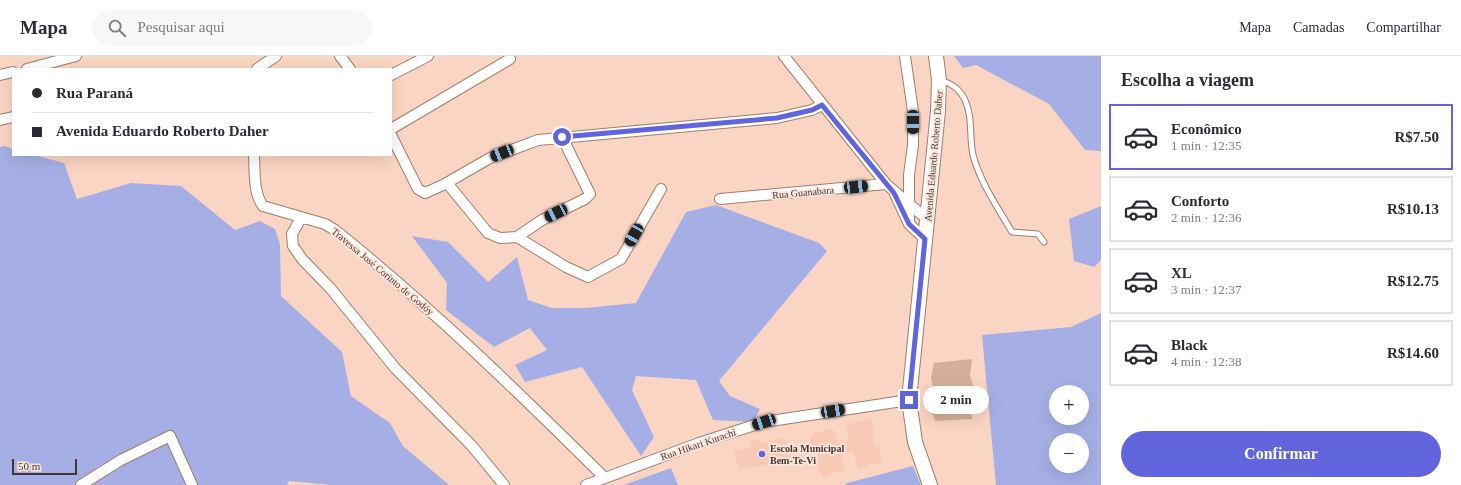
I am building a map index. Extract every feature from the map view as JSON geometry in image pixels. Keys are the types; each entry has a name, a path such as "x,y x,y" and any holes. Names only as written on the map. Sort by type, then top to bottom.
{"main road":[{"name":"Avenida Eduardo Roberto Daher","path":"930,485 914,442 909,400 937,127 939,80 936,56"}],"street":[{"path":"31,68 76,56"},
{"path":"258,68 276,56"},
{"path":"340,56 349,68"},
{"path":"392,74 428,56"},
{"path":"784,56 886,184 894,193 928,220"},
{"path":"898,56 908,67"},
{"path":"906,56 913,111 913,146 909,175 908,203 909,224"},
{"path":"392,128 513,58"},
{"path":"0,76 12,72"},
{"path":"392,137 418,189 421,193 428,193 490,158 538,140 777,118 812,110 822,105"},
{"path":"0,120 12,117"},
{"path":"447,183 488,233 500,238 517,237 542,220 584,199 590,194 562,137"},
{"name":"Travessa José Corinto de Godóy","path":"254,156 259,201 263,206 325,224 335,230 420,301 491,366 605,478"},
{"name":"Rua Guanabara","path":"720,200 886,184"},
{"path":"517,237 566,267 588,277 621,259 661,188"},
{"path":"894,193 909,224 925,239"},
{"path":"301,218 292,234 293,246 302,259 331,289 395,368 472,446 504,485"},
{"name":"Rua Hikari Kurachi","path":"586,485 699,443 764,422 909,400"},
{"path":"81,485 121,460 170,436 192,485"}],"lane":[{"path":"939,80 952,84 960,91 966,101 970,113 973,156 994,202 1012,232 1038,234 1044,242"}],"shaded area":[{"path":"954,56 1101,56 1101,151 1085,150 1049,104 976,65 963,68"},
{"path":"5,146 12,149 12,156 38,156 64,163 77,199 131,183 181,186 235,230 260,221 275,229 280,244 281,296 342,352 351,396 390,423 403,446 449,485 331,485 289,481 287,485 0,485 0,147"},
{"path":"716,205 819,243 827,251 719,381 730,396 760,409 753,422 713,420 696,380 636,376 632,390 654,437 641,456 582,367 525,382 515,365 547,350 530,328 494,347 446,310 447,283 412,236 448,242 488,282 517,257 528,300 552,308 585,308 636,303 686,212"},
{"path":"1101,206 1101,260 1094,267 1074,261 1069,219"},
{"path":"1101,313 1101,485 996,485 982,335 1071,327"},
{"path":"871,418 874,435 872,437 875,446 879,446 882,461 879,464 873,465 869,463 868,466 858,468 853,452 841,455 845,471 840,473 838,471 823,479 816,463 820,462 817,451 814,451 809,437 813,436 813,433 820,431 823,433 823,430 830,428 831,430 834,430 837,444 850,441 845,425"},
{"name":"Escola Municipal Bem-Te-Vi","path":"785,438 790,457 768,464 740,470 733,451 751,447 751,440 758,439 762,443"},
{"path":"913,466 921,485 845,485 847,483"},
{"path":"671,468 678,485 624,485"}],"building":[{"path":"972,359 970,375 974,389 970,404 972,419 935,421 930,406 935,394 931,378 934,363"}],"place":[{"name":"Escola Municipal Bem-Te-Vi","path":"762,454"}],"route":[{"path":"562,137 777,118 812,110 822,105 894,193 909,224 925,239 909,400"}]}
